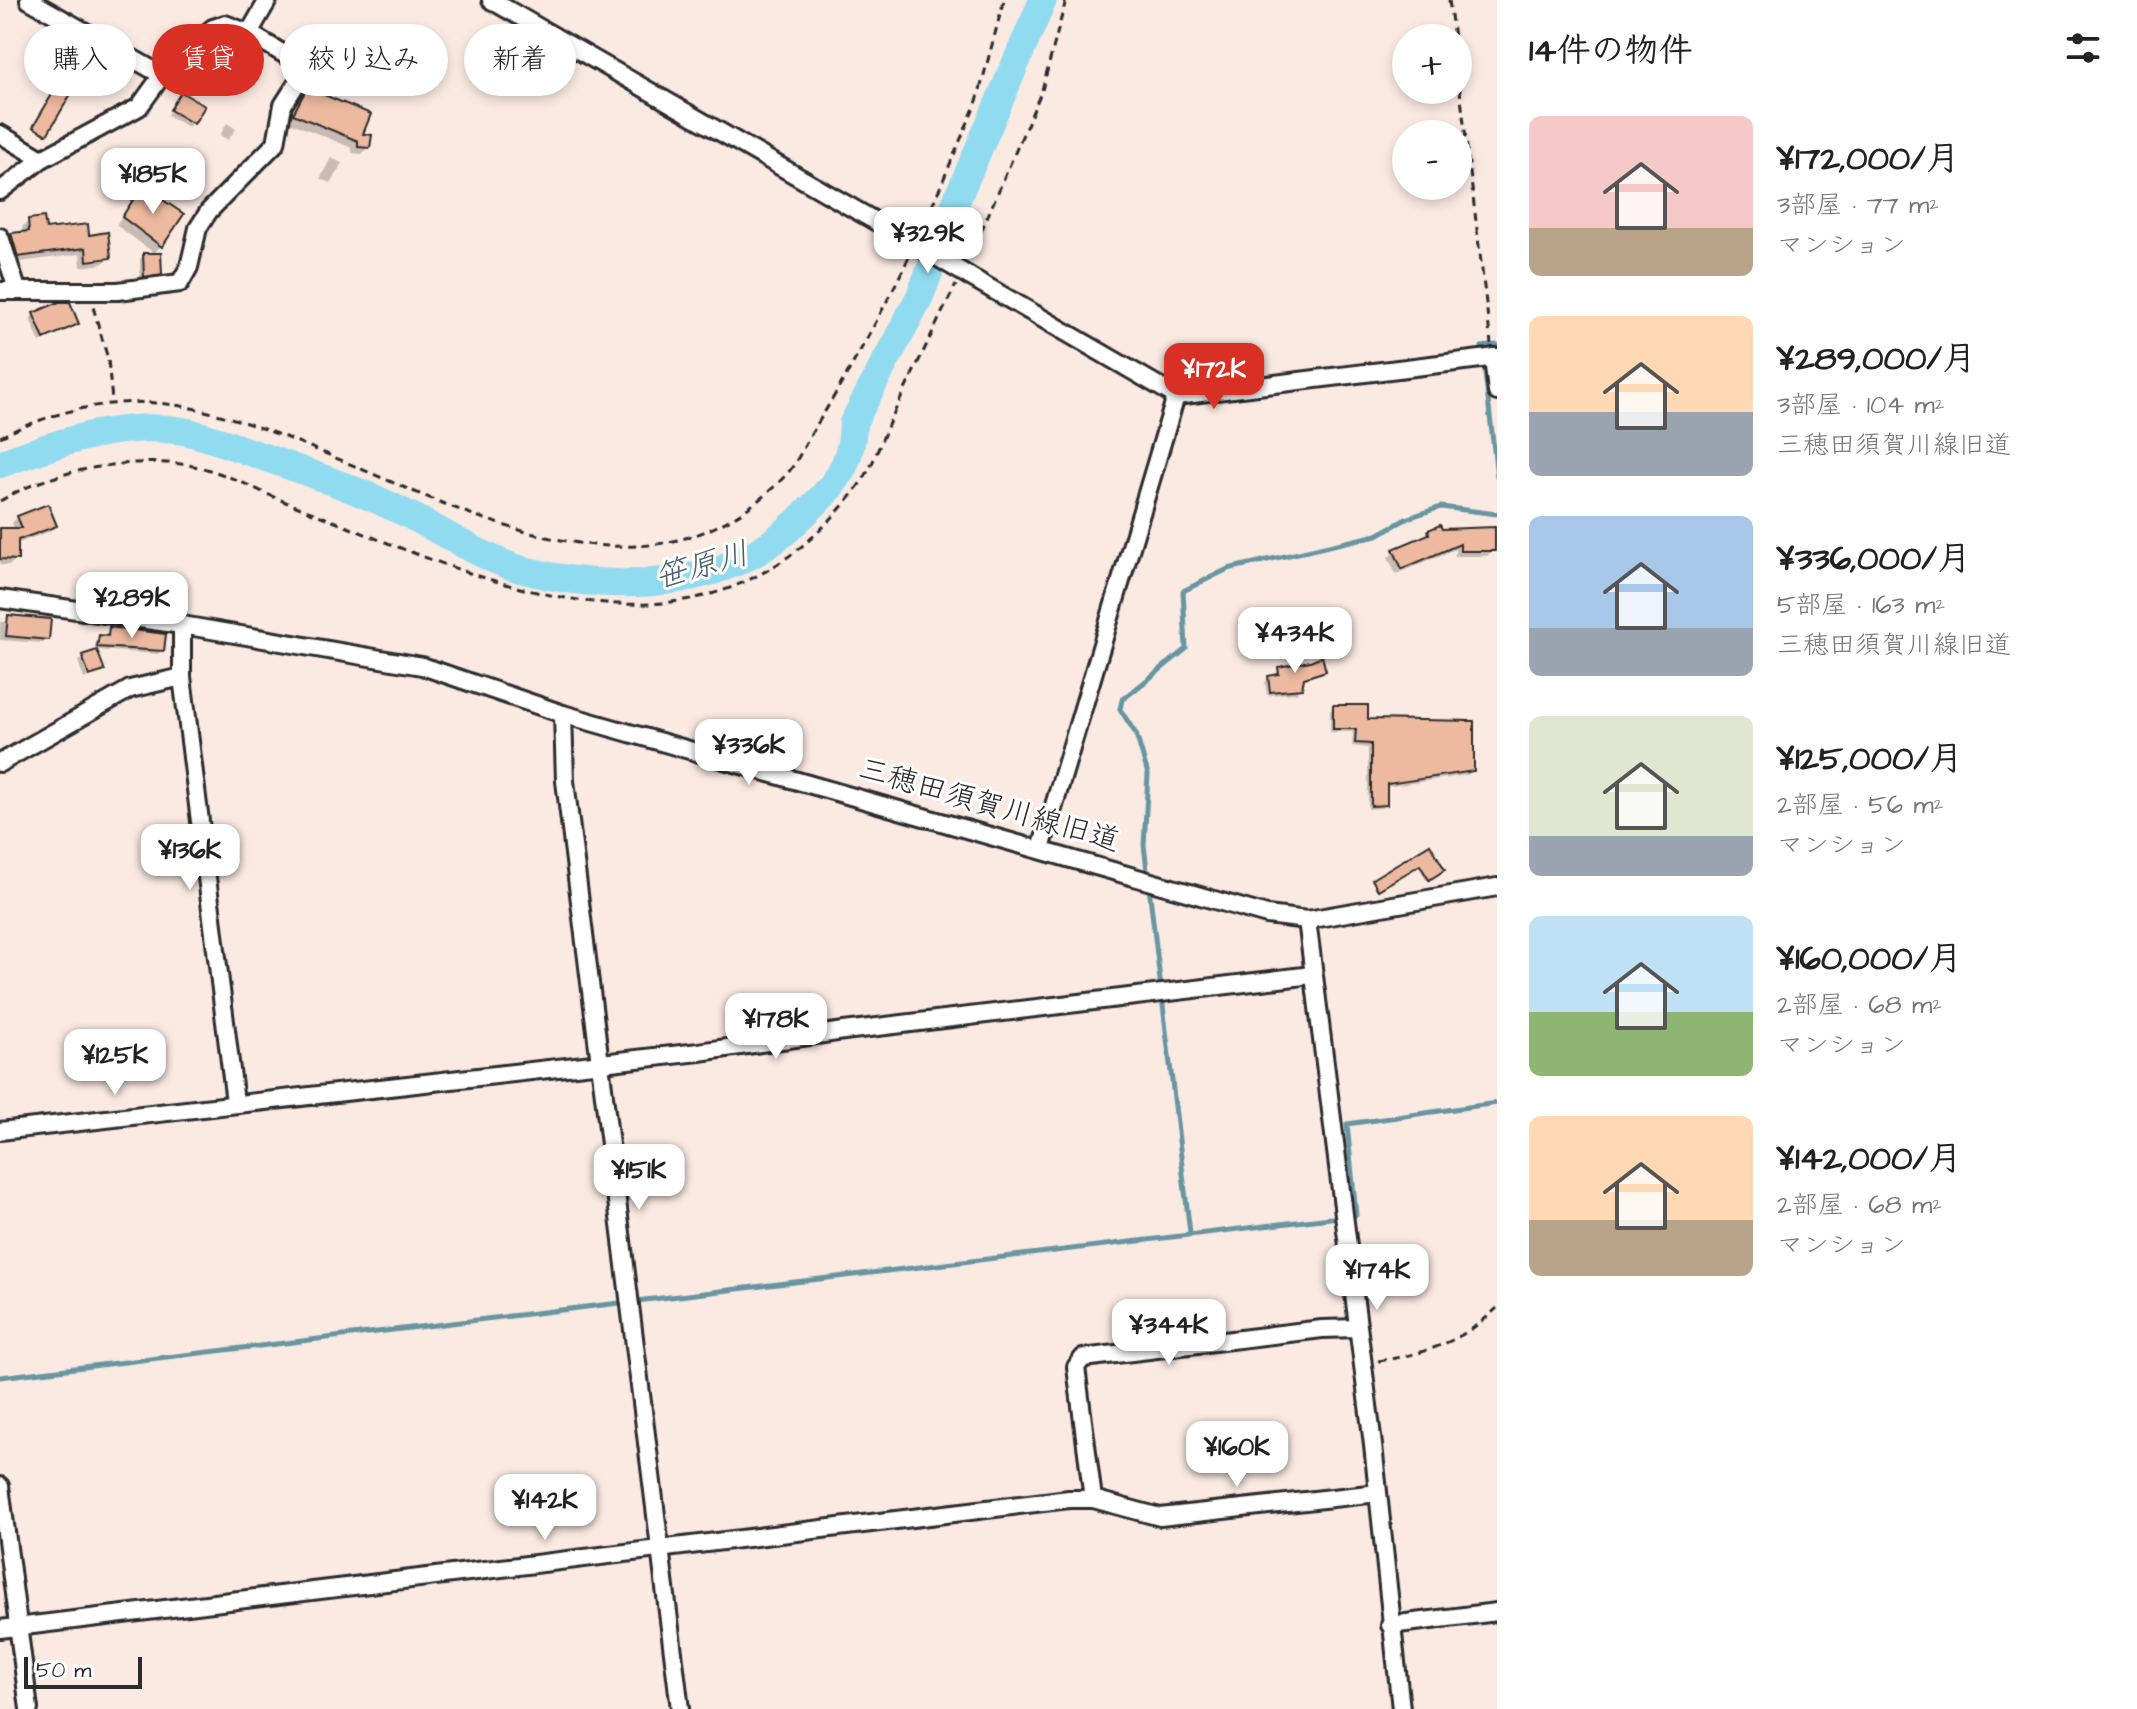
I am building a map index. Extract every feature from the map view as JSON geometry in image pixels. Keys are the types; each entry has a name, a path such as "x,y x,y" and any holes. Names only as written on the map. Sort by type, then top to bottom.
{"street":[{"path":"29,0 152,69"},
{"path":"254,24 268,0"},
{"path":"491,0 1176,396 1495,357 1497,392"},
{"path":"0,237 8,290 91,292 169,287 180,283 189,267 198,228 209,211 233,183 274,148 283,105 299,80 297,62 264,42"},
{"path":"0,191 42,159 139,107 152,87"},
{"path":"0,134 42,159"},
{"path":"1041,849 1074,747 1176,396"},
{"name":"三穂田須賀川線旧道","path":"0,599 182,625 422,666 563,714 1267,915 1307,920 1497,887"},
{"path":"182,625 182,677 235,1102"},
{"path":"0,763 130,689 182,677"},
{"path":"563,714 565,781 680,1709"},
{"path":"1307,920 1363,1363 1401,1709"},
{"path":"0,1131 235,1102 699,1052 1203,986 1312,975"},
{"path":"1093,1499 1076,1367 1083,1358 1322,1329 1358,1328"},
{"path":"0,1486 29,1709"},
{"path":"0,1629 659,1551 1024,1504 1093,1499 1160,1517 1378,1493"},
{"path":"1390,1625 1497,1612"}],"path":[{"path":"0,437 34,421 112,403 180,406 230,417 511,530 589,545 658,544 712,529 738,514 785,477 855,362 977,101 1004,0"},
{"path":"0,501 34,484 110,465 181,464 246,483 462,573 525,590 574,598 673,604 717,595 776,565 819,528 862,480 989,218 1042,90 1066,0"},
{"path":"1449,0 1452,24"},
{"path":"1462,104 1495,357"},
{"path":"91,292 108,359 112,403"},
{"path":"1363,1363 1431,1352 1451,1343 1497,1308"}],"building":[{"path":"51,96 70,96 47,135 33,127"},
{"path":"179,96 188,96 205,106 194,124 170,110"},
{"path":"303,96 327,96 371,114 363,134 372,135 370,148 358,147 358,141 293,114"},
{"path":"142,186 184,214 162,247 122,217"},
{"path":"44,217 46,229 88,224 89,235 108,232 111,258 87,261 86,248 18,257 11,233 29,231 28,219"},
{"path":"143,253 161,253 162,274 144,277"},
{"path":"59,302 70,302 79,324 44,339 33,313"},
{"path":"48,504 57,526 18,540 18,560 0,559 0,528 22,528 17,516"},
{"path":"1440,525 1442,529 1495,527 1495,551 1460,551 1460,544 1402,569 1393,549 1429,534 1428,530"},
{"path":"8,615 51,619 49,640 6,636"},
{"path":"109,627 166,634 164,651 97,647 99,635 108,636"},
{"path":"97,650 105,671 89,676 82,655"},
{"path":"1322,656 1326,671 1304,678 1302,689 1270,692 1268,676 1279,674 1278,667"},
{"path":"1333,705 1368,705 1368,719 1474,721 1474,771 1387,784 1387,805 1371,806 1371,744 1355,743 1356,729 1333,729"},
{"path":"1430,844 1445,870 1429,880 1420,865 1378,890 1372,879"}],"waterway":[{"name":"笹原川","path":"0,464 67,441 113,431 160,428 183,431 351,489 387,504 492,559 520,569 591,582 628,583 665,581 735,563 767,546 795,523 828,490 843,468 852,440 853,423 920,296 957,199 1043,0"},
{"path":"1497,345 1482,347 1497,476"},
{"path":"1190,1233 1144,845 1148,774 1136,734 1120,709 1122,700 1186,649 1183,591 1228,569 1377,535 1408,518 1441,507 1497,514"},
{"path":"0,1377 1356,1215 1347,1124 1497,1103"},
{"path":"6,1596 9,1626"}]}
